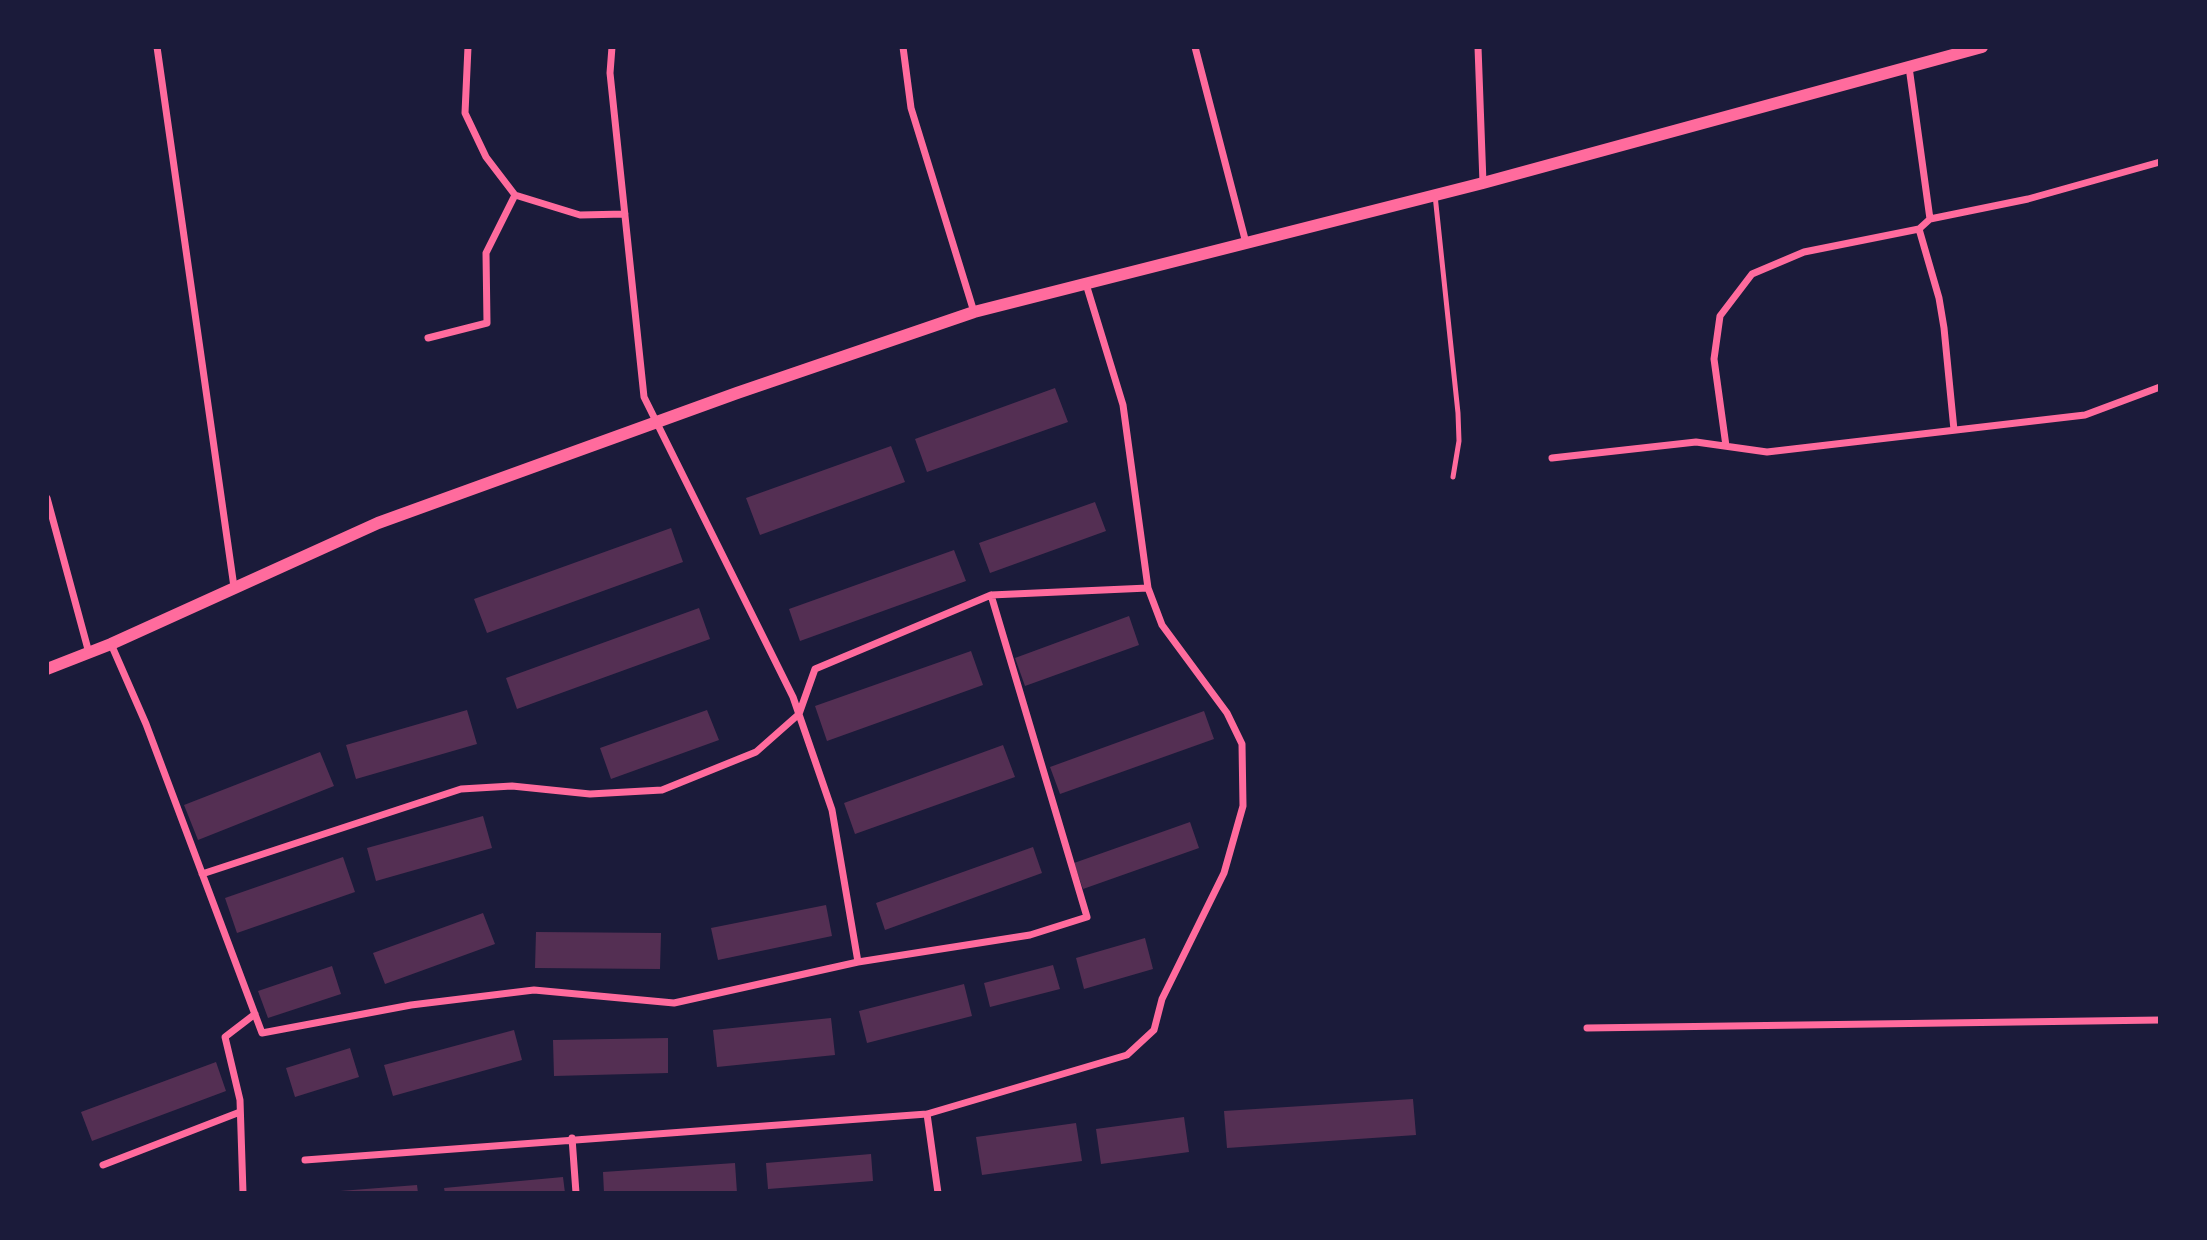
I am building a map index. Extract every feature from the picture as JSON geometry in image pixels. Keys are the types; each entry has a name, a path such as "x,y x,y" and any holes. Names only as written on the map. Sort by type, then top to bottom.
{"street":[{"path":"156,47 234,587"},
{"path":"468,47 465,113 486,157 515,195 580,215 625,214"},
{"path":"612,47 610,73 644,397 793,697 832,810 858,962"},
{"path":"903,47 911,108 974,312"},
{"path":"1195,47 1246,243"},
{"path":"1478,47 1483,183"},
{"path":"47,670 111,644 378,523 737,393 974,312 1483,183 1982,47"},
{"path":"1909,67 1930,219"},
{"path":"1726,446 1714,359 1720,316 1752,274 1804,252 1919,229 1930,219 2028,199 2160,162"},
{"path":"428,338 487,323 486,253 515,195"},
{"path":"1919,229 1939,298 1954,430"},
{"path":"305,1160 572,1138 927,1114 1127,1055 1154,1030 1162,999 1224,873 1243,806 1242,744 1227,713 1162,625 1148,589 1123,405 1086,284"},
{"path":"1552,458 1696,442 1767,452 2085,415 2160,387"},
{"path":"47,498 89,653"},
{"path":"202,874 461,789 512,786 590,794 662,790 756,752 799,714 815,669 991,594 1148,589"},
{"path":"111,644 146,724 262,1033 411,1005 534,990 674,1003 858,962 1030,935 1087,917 991,594"},
{"path":"243,1193 240,1100 225,1038 255,1014"},
{"path":"1587,1028 2160,1020"},
{"path":"103,1166 240,1112"},
{"path":"927,1114 938,1193"},
{"path":"572,1138 576,1193"}],"lane":[{"path":"1435,195 1458,413 1458,441 1452,477"}],"building":[{"path":"1055,388 1068,422 927,472 915,439"},
{"path":"891,446 905,482 760,535 746,498"},
{"path":"1095,502 1106,531 990,573 979,543"},
{"path":"671,528 683,562 487,633 474,599"},
{"path":"954,550 966,581 800,641 789,609"},
{"path":"699,608 710,639 517,709 506,678"},
{"path":"1129,616 1139,645 1025,686 1015,658"},
{"path":"971,651 983,685 827,741 815,706"},
{"path":"467,710 477,744 356,779 346,745"},
{"path":"707,710 719,740 611,779 600,748"},
{"path":"1204,711 1214,739 1060,794 1050,767"},
{"path":"1003,745 1015,777 855,834 844,803"},
{"path":"320,752 334,786 198,840 184,805"},
{"path":"483,816 492,848 376,881 367,848"},
{"path":"1190,822 1199,848 1083,889 1074,863"},
{"path":"1033,847 1042,873 885,930 876,903"},
{"path":"343,857 355,892 237,933 225,898"},
{"path":"826,905 832,936 718,960 711,928"},
{"path":"483,913 495,944 385,984 373,953"},
{"path":"536,932 661,933 660,969 535,968"},
{"path":"1145,938 1153,969 1084,989 1076,958"},
{"path":"1053,965 1060,989 990,1007 984,983"},
{"path":"332,966 341,994 268,1018 258,991"},
{"path":"964,984 972,1016 867,1043 859,1011"},
{"path":"831,1018 835,1055 717,1067 713,1030"},
{"path":"514,1030 522,1060 393,1096 384,1065"},
{"path":"668,1038 668,1073 554,1076 553,1040"},
{"path":"350,1048 359,1077 295,1097 286,1068"},
{"path":"216,1062 226,1091 92,1141 81,1112"},
{"path":"1413,1099 1416,1135 1227,1148 1224,1111"},
{"path":"1184,1117 1189,1152 1101,1164 1096,1129"},
{"path":"1076,1123 1082,1161 982,1175 976,1137"},
{"path":"871,1154 873,1181 768,1189 766,1163"},
{"path":"735,1163 737,1193 604,1193 603,1172"},
{"path":"563,1177 565,1193 445,1193 444,1188"},
{"path":"417,1185 418,1193 340,1193 340,1191"}]}
